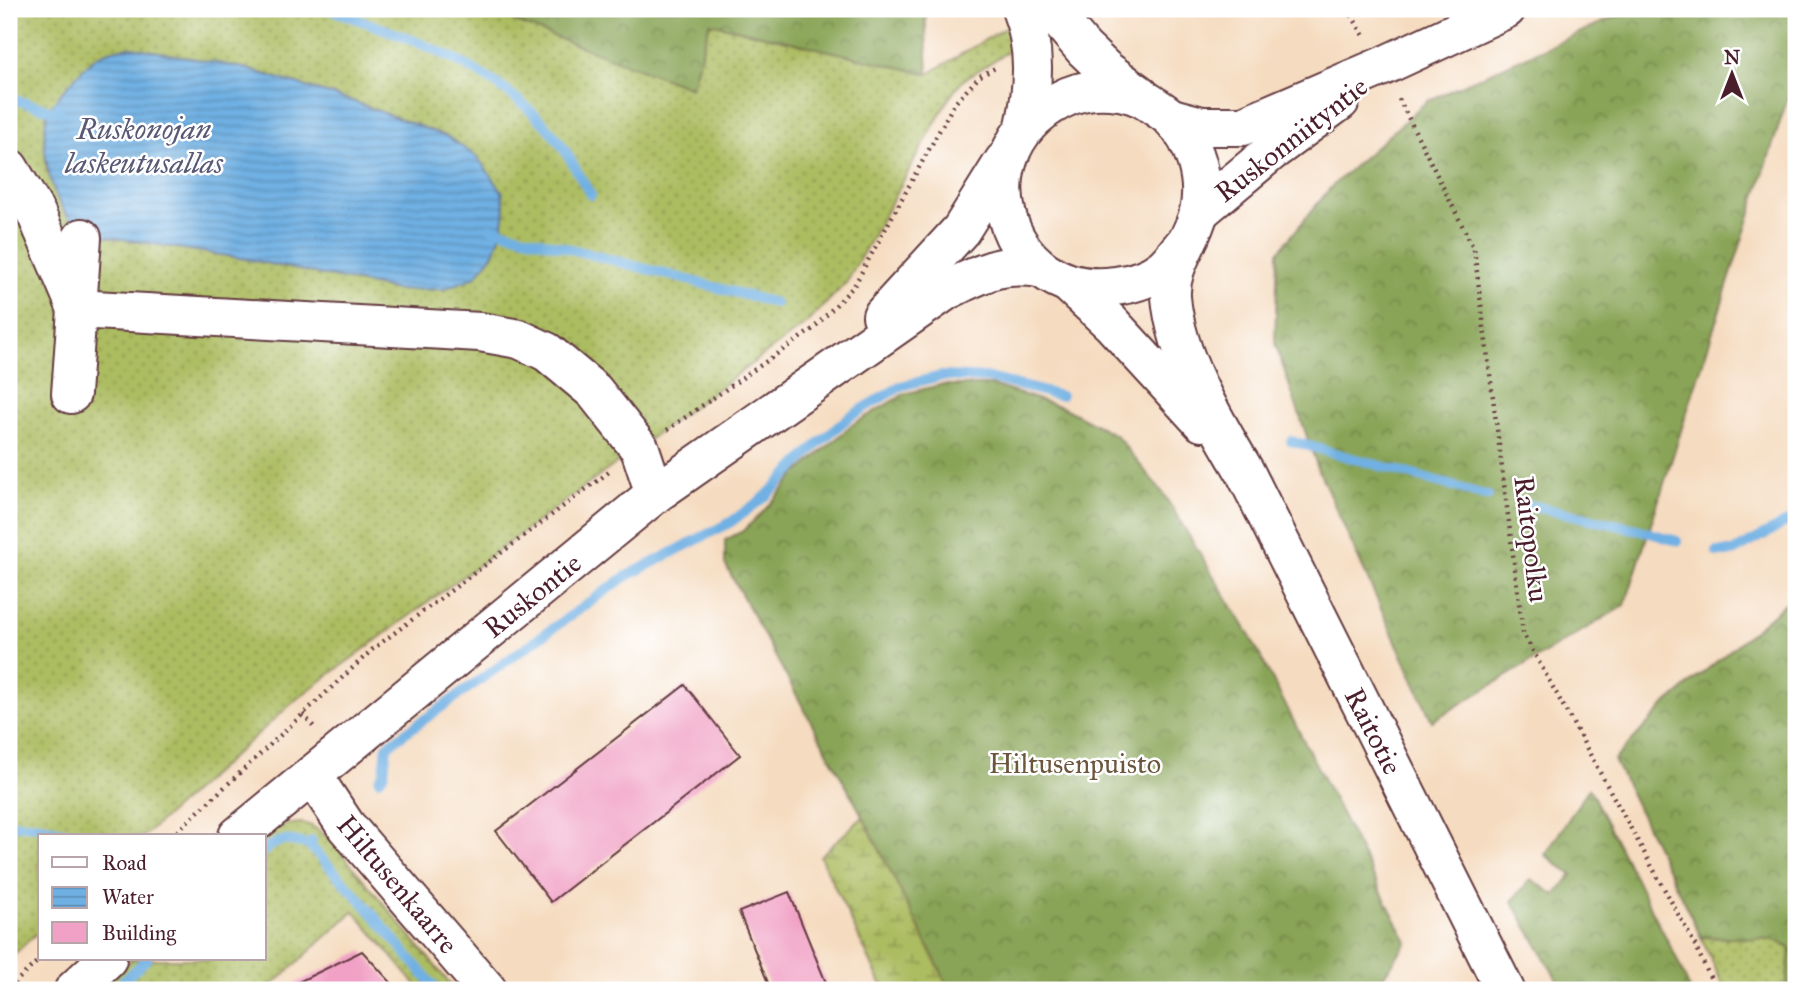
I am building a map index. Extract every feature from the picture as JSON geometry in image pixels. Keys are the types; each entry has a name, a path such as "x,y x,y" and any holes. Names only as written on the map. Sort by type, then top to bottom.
{"main road":[{"path":"1021,9 1032,48 1032,82 1002,184 1006,216 1019,244 1054,275 1099,289 1133,284 1163,268 1192,228 1201,178 1191,146 1158,109 1106,70 1050,9"},
{"name":"Ruskonniityntie","path":"1158,109 1202,126 1243,126 1506,9"},
{"name":"Ruskonniityntie","path":"1192,228 1272,151 1382,66"},
{"path":"1017,139 1049,105 1078,93 1111,90 1158,109"},
{"name":"Ruskontie","path":"836,366 961,230 1017,139"},
{"path":"9,168 36,213 77,309"},
{"name":"Raitotie","path":"1192,228 1172,282 1175,329 1222,433 1245,472 1505,990"},
{"path":"71,394 82,238"},
{"name":"Ruskontie","path":"240,834 655,495 836,366 947,290 1001,266 1016,264 1054,275"},
{"name":"Raitotie","path":"1054,275 1111,323 1157,370 1245,472"},
{"path":"77,309 480,332 519,339 547,352 594,391 640,449 655,495"},
{"name":"Hiltusenkaarre","path":"312,775 346,826 487,990"},
{"path":"74,990 106,960"}],"path":[{"name":"Raitopolku","path":"1382,66 1474,249 1523,633 1693,940 1716,990"},
{"path":"9,988 39,960"}],"green space":[{"path":"9,9 481,9 691,87 710,23 928,74 1010,25 1018,45 962,81 948,100 847,282 807,323 299,697 146,834 38,834 38,932 9,959","holes":["244,68 352,101 448,137 505,210 494,253 397,290 246,259 61,205 47,169 44,139"]},
{"path":"481,9 925,9 928,74 710,23 691,88"},
{"path":"1632,9 1796,9 1796,72 1625,605 1432,721 1318,469 1275,343 1278,252 1332,186 1427,101"},
{"name":"Hiltusenpuisto","path":"940,385 991,385 1062,407 1116,435 1163,493 1250,636 1407,942 1374,990 950,990 863,817 725,564 725,540 743,531 795,475 852,425 904,394"},
{"path":"1796,595 1796,990 1786,990 1790,948 1773,939 1701,937 1614,760 1666,704"},
{"path":"1589,788 1676,957 1690,990 1563,990 1512,901 1531,879 1555,895 1572,875 1545,855"},
{"path":"863,817 950,990 884,990 820,856"},
{"path":"302,823 312,826 329,838 451,985 446,990 420,990 354,911 267,990 99,990 131,960 266,960 266,835 280,825"},
{"path":"1701,937 1773,939 1790,948 1786,990 1725,990"}],"water":[{"name":"Ruskonojan laskeutusallas","path":"132,47 244,68 352,101 448,137 477,157 502,191 505,210 502,231 494,253 475,277 444,289 397,290 246,259 92,234 74,223 58,200 45,153 46,123 52,105 92,61 109,51"}],"building":[{"path":"685,685 740,755 551,902 496,831"},
{"path":"789,892 829,990 771,990 739,912"},
{"path":"362,951 398,990 282,990"}],"waterway":[{"path":"329,9 446,55 499,86 524,105 553,134 591,195"},
{"path":"9,98 61,113"},
{"path":"491,228 775,303"},
{"path":"379,780 384,773 387,746 625,577 731,522 765,497 849,417 901,386 941,376 989,378 1061,396"},
{"path":"1291,441 1488,496"},
{"path":"1529,505 1677,541"},
{"path":"1717,552 1733,552 1796,517"},
{"path":"9,824 42,826 73,834"},
{"path":"266,849 280,841 309,845 312,841"},
{"path":"309,845 359,898 437,990"},
{"path":"113,990 146,960"}]}
